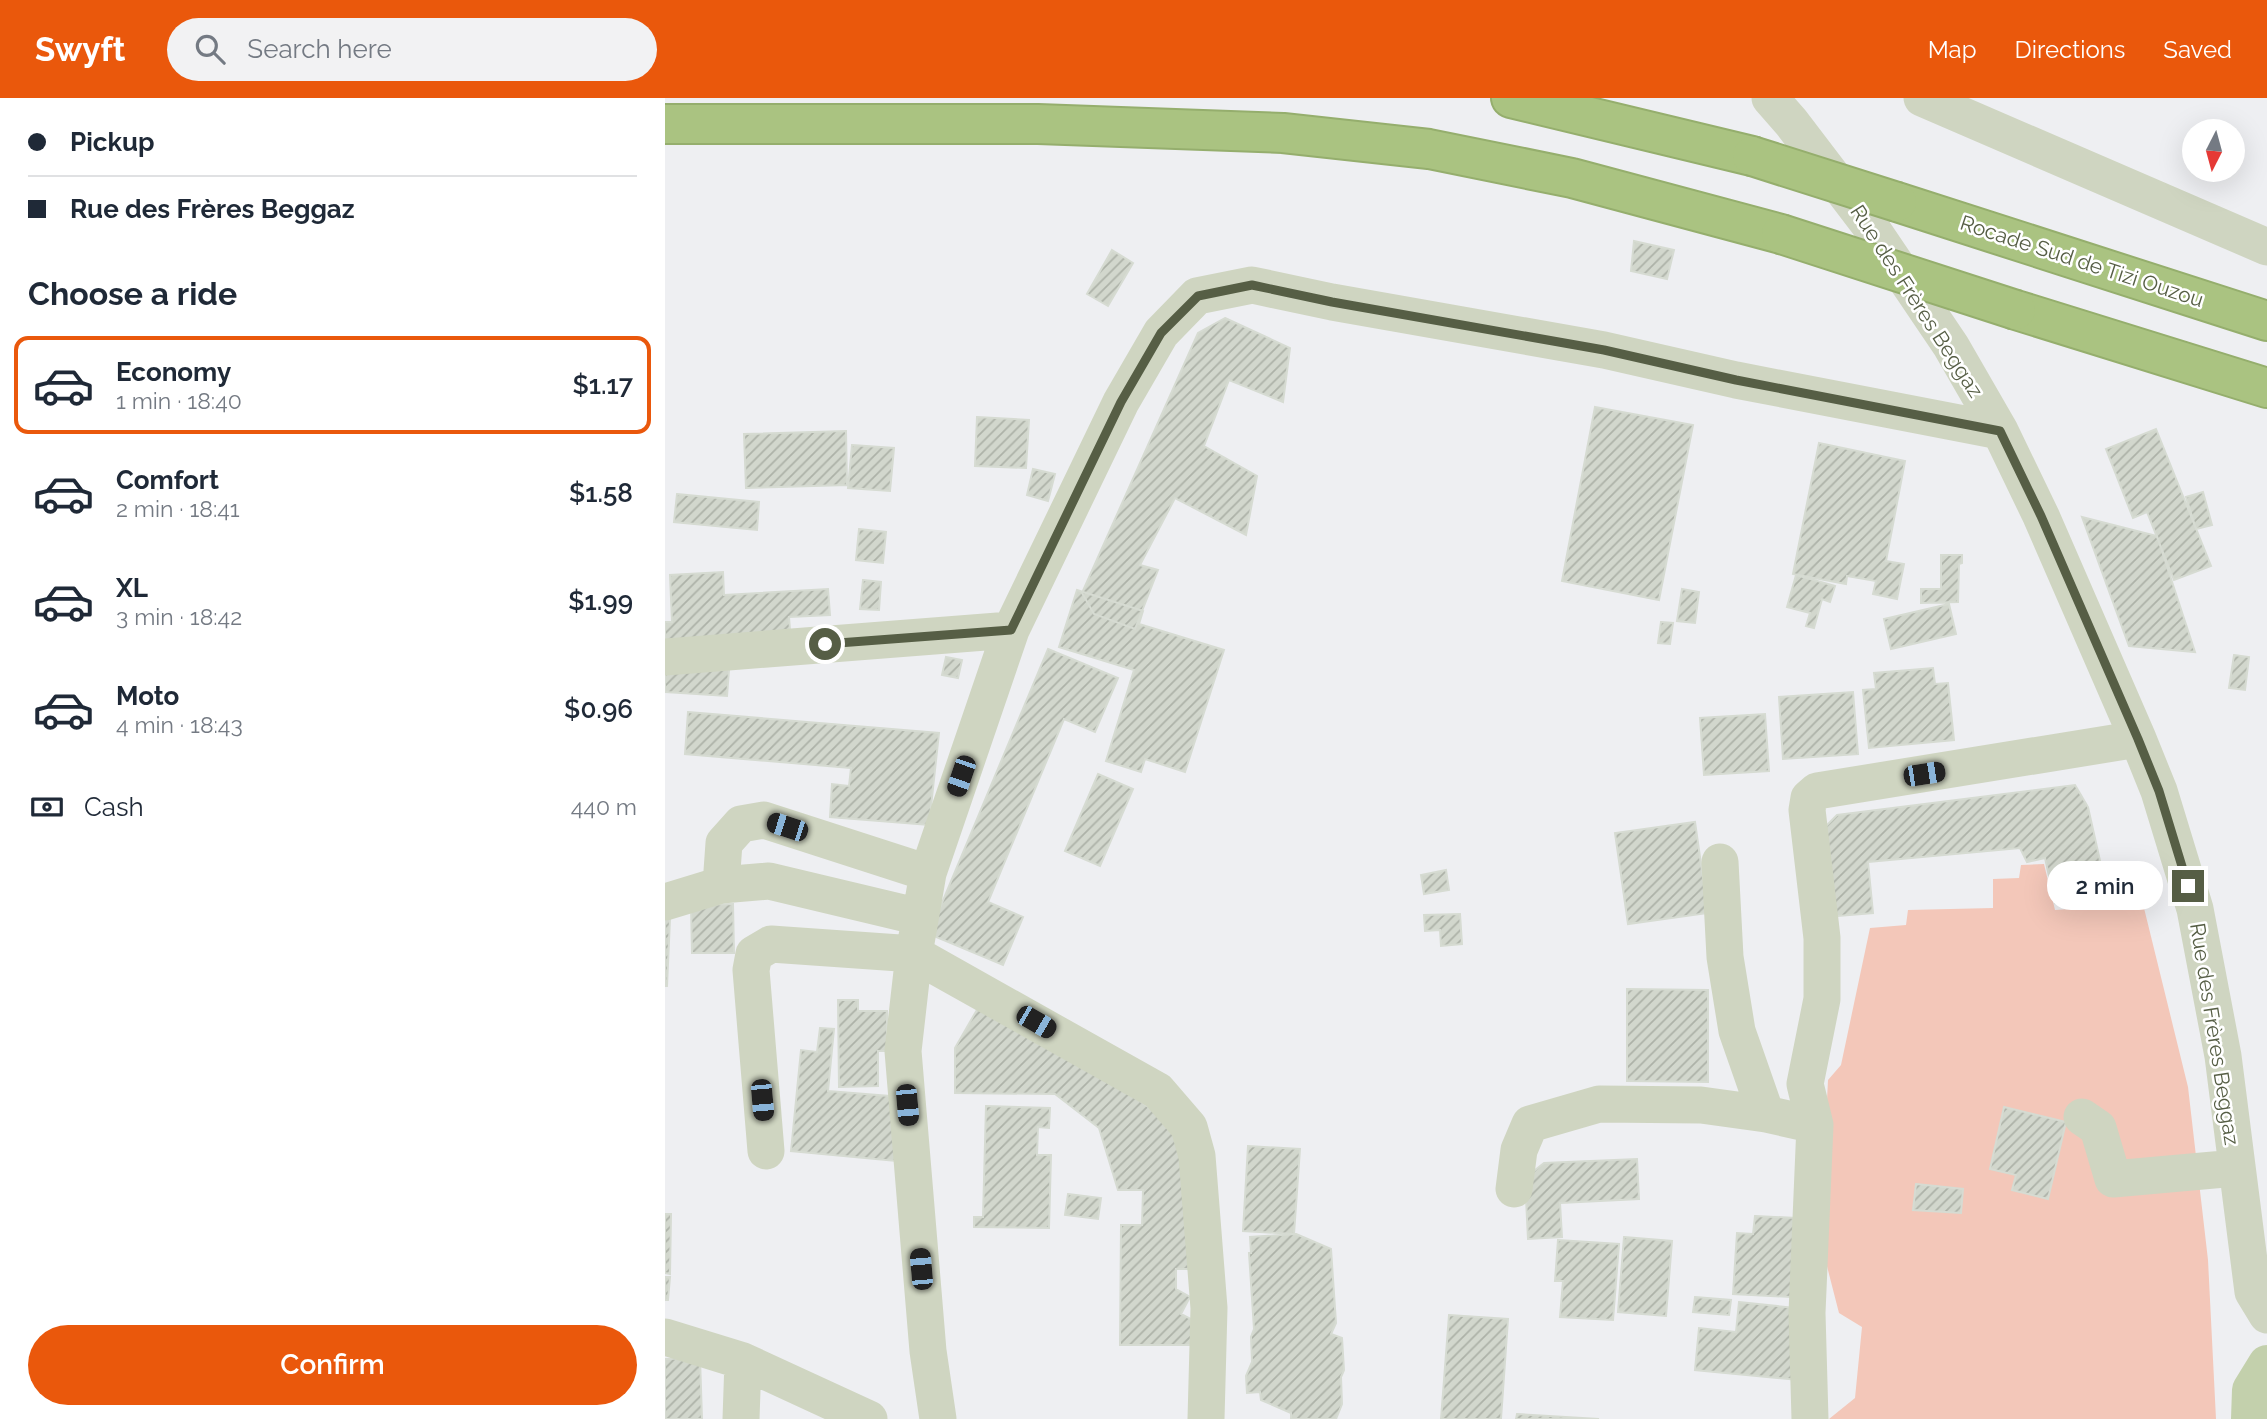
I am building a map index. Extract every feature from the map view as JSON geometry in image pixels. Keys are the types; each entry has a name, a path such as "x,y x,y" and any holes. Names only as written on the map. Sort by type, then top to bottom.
{"highway":[{"name":"Rocade Sud de Tizi Ouzou","path":"1511,98 1752,156 2267,321"},
{"path":"665,124 1038,124 1283,133 1429,149 1546,173 1682,206 1781,234 2267,388"}],"main road":[{"path":"2250,1419 2252,1390 2267,1364"}],"street":[{"name":"Rue des Frères Beggaz","path":"1770,98 1868,223 1951,346 2000,431 2041,516 2138,739 2159,791 2195,909 2223,1056 2253,1292 2267,1315"},
{"path":"1922,98 2267,247"},
{"path":"939,1419 928,1351 903,1051 914,954 928,873 1011,630 1121,402 1161,333 1198,296 1252,285 1332,302 1604,350 1736,380 2000,431"},
{"path":"665,657 1011,630"},
{"path":"1810,1419 1807,1313 1815,1125 1805,1084 1822,999 1822,938 1808,822 1809,798 1818,791 2138,739"},
{"path":"720,885 724,843 741,824 764,820 928,873"},
{"path":"1720,862 1725,957 1737,1031 1766,1115"},
{"path":"665,902 720,885 769,881 920,917"},
{"path":"766,1151 751,970 754,954 771,944 914,954 1158,1091 1189,1127 1197,1156 1209,1308 1206,1419"},
{"path":"1514,1189 1519,1150 1530,1124 1599,1104 1701,1105 1815,1125"},
{"path":"2082,1116 2098,1128 2113,1179 2238,1184 2267,1246"},
{"path":"665,1337 743,1361 869,1419"},
{"path":"741,1419 743,1361"}],"shaded area":[{"path":"2044,864 2055,910 2143,904 2188,1087 2208,1260 2216,1419 1829,1419 1855,1398 1862,1327 1839,1313 1820,1239 1828,1080 1841,1065 1870,928 1906,925 1908,910 1993,908 1993,879 2019,878 2021,865"}],"building":[{"path":"1634,241 1674,250 1667,279 1631,271"},
{"path":"1112,250 1133,263 1108,306 1087,294"},
{"path":"1225,318 1290,348 1283,402 1229,380 1204,446 1257,476 1246,535 1175,498 1140,565 1158,570 1135,629 1094,614 1082,593 1198,333"},
{"path":"1595,407 1693,425 1659,600 1562,581"},
{"path":"977,417 1029,420 1026,468 975,466"},
{"path":"2156,429 2211,566 2174,580 2147,512 2133,518 2106,449"},
{"path":"846,431 847,485 746,488 744,434"},
{"path":"1819,443 1905,461 1886,561 1904,564 1897,599 1873,594 1876,581 1847,576 1846,584 1793,574"},
{"path":"852,445 894,448 890,491 848,488"},
{"path":"1033,469 1055,474 1048,501 1027,495"},
{"path":"2203,492 2212,525 2196,529 2186,497"},
{"path":"677,494 759,502 757,530 674,522"},
{"path":"2082,517 2157,536 2195,652 2129,646"},
{"path":"859,529 886,532 883,563 856,560"},
{"path":"1941,555 1962,555 1962,563 1959,564 1958,602 1921,603 1921,589 1941,589"},
{"path":"723,572 724,595 828,589 830,615 789,617 791,643 665,650 665,622 672,622 670,575"},
{"path":"1796,575 1835,586 1830,602 1822,599 1814,628 1806,626 1810,613 1787,607"},
{"path":"863,580 881,582 879,610 860,609"},
{"path":"1682,589 1699,592 1695,623 1677,621"},
{"path":"1077,590 1143,611 1139,624 1224,650 1185,772 1145,759 1141,772 1106,761 1134,670 1059,647"},
{"path":"1949,604 1956,634 1891,649 1884,619"},
{"path":"1661,622 1673,623 1670,644 1658,643"},
{"path":"1048,649 1118,678 1095,732 1064,719 988,902 1023,917 1003,965 929,934"},
{"path":"2234,655 2249,657 2245,690 2229,688"},
{"path":"946,657 962,660 958,678 942,675"},
{"path":"665,666 729,670 727,696 665,692"},
{"path":"1933,668 1935,684 1948,683 1954,740 1869,748 1863,690 1876,689 1874,673"},
{"path":"1853,692 1858,754 1783,759 1779,697"},
{"path":"688,712 939,733 929,825 830,817 832,784 849,786 851,768 685,754"},
{"path":"1765,714 1769,771 1704,775 1700,718"},
{"path":"1098,774 1133,789 1100,866 1065,851"},
{"path":"2075,785 2088,807 2107,892 2055,903 2045,858 2027,862 2020,848 1868,862 1873,913 1826,917 1817,835 1837,815"},
{"path":"1695,822 1708,913 1628,924 1615,833"},
{"path":"1446,870 1449,890 1424,894 1421,875"},
{"path":"733,904 734,953 692,953 691,905"},
{"path":"1460,914 1462,944 1441,946 1440,930 1425,931 1424,915"},
{"path":"665,919 670,919 667,986 665,986"},
{"path":"1627,989 1708,990 1708,1082 1627,1081"},
{"path":"838,1000 858,1000 858,1011 887,1011 887,1051 878,1051 878,1086 839,1087"},
{"path":"978,1008 1092,1066 1177,1128 1194,1269 1176,1269 1176,1289 1190,1297 1181,1314 1191,1319 1191,1345 1120,1345 1121,1225 1142,1225 1143,1190 1118,1190 1099,1128 1055,1094 955,1093 955,1048"},
{"path":"820,1028 834,1029 828,1091 902,1097 896,1161 791,1151 801,1050 817,1052"},
{"path":"986,1106 1050,1108 1049,1128 1038,1127 1037,1155 1051,1155 1049,1228 974,1227 974,1217 983,1217"},
{"path":"2004,1107 2066,1122 2048,1199 2012,1190 2016,1175 1990,1169"},
{"path":"1248,1146 1300,1149 1294,1234 1243,1231"},
{"path":"1637,1159 1639,1199 1560,1203 1562,1237 1528,1239 1525,1178 1544,1163"},
{"path":"1916,1184 1963,1189 1961,1213 1913,1210"},
{"path":"1068,1194 1101,1198 1098,1219 1065,1215"},
{"path":"665,1214 671,1214 670,1274 665,1273"},
{"path":"1755,1216 1796,1218 1791,1297 1733,1294 1737,1233 1753,1234"},
{"path":"1296,1234 1331,1249 1336,1323 1331,1334 1342,1338 1344,1370 1341,1377 1342,1404 1336,1419 1291,1419 1291,1413 1261,1400 1260,1392 1247,1393 1246,1376 1252,1362 1251,1337 1254,1329 1250,1237"},
{"path":"1624,1237 1672,1241 1666,1316 1618,1312"},
{"path":"1558,1240 1619,1244 1613,1320 1560,1317 1563,1281 1555,1281"},
{"path":"665,1277 670,1277 668,1300 665,1300"},
{"path":"1695,1297 1731,1300 1729,1315 1693,1312"},
{"path":"1739,1302 1805,1309 1798,1380 1695,1370 1699,1328 1736,1332"},
{"path":"1449,1315 1508,1319 1501,1419 1441,1419"},
{"path":"700,1358 702,1419 665,1419 665,1359"},
{"path":"1517,1414 1599,1419 1516,1419"}],"route":[{"path":"825,644 1011,630 1121,402 1161,333 1198,296 1252,285 1332,302 1604,350 1736,380 2000,431 2041,516 2138,739 2159,791 2188,886"}]}
